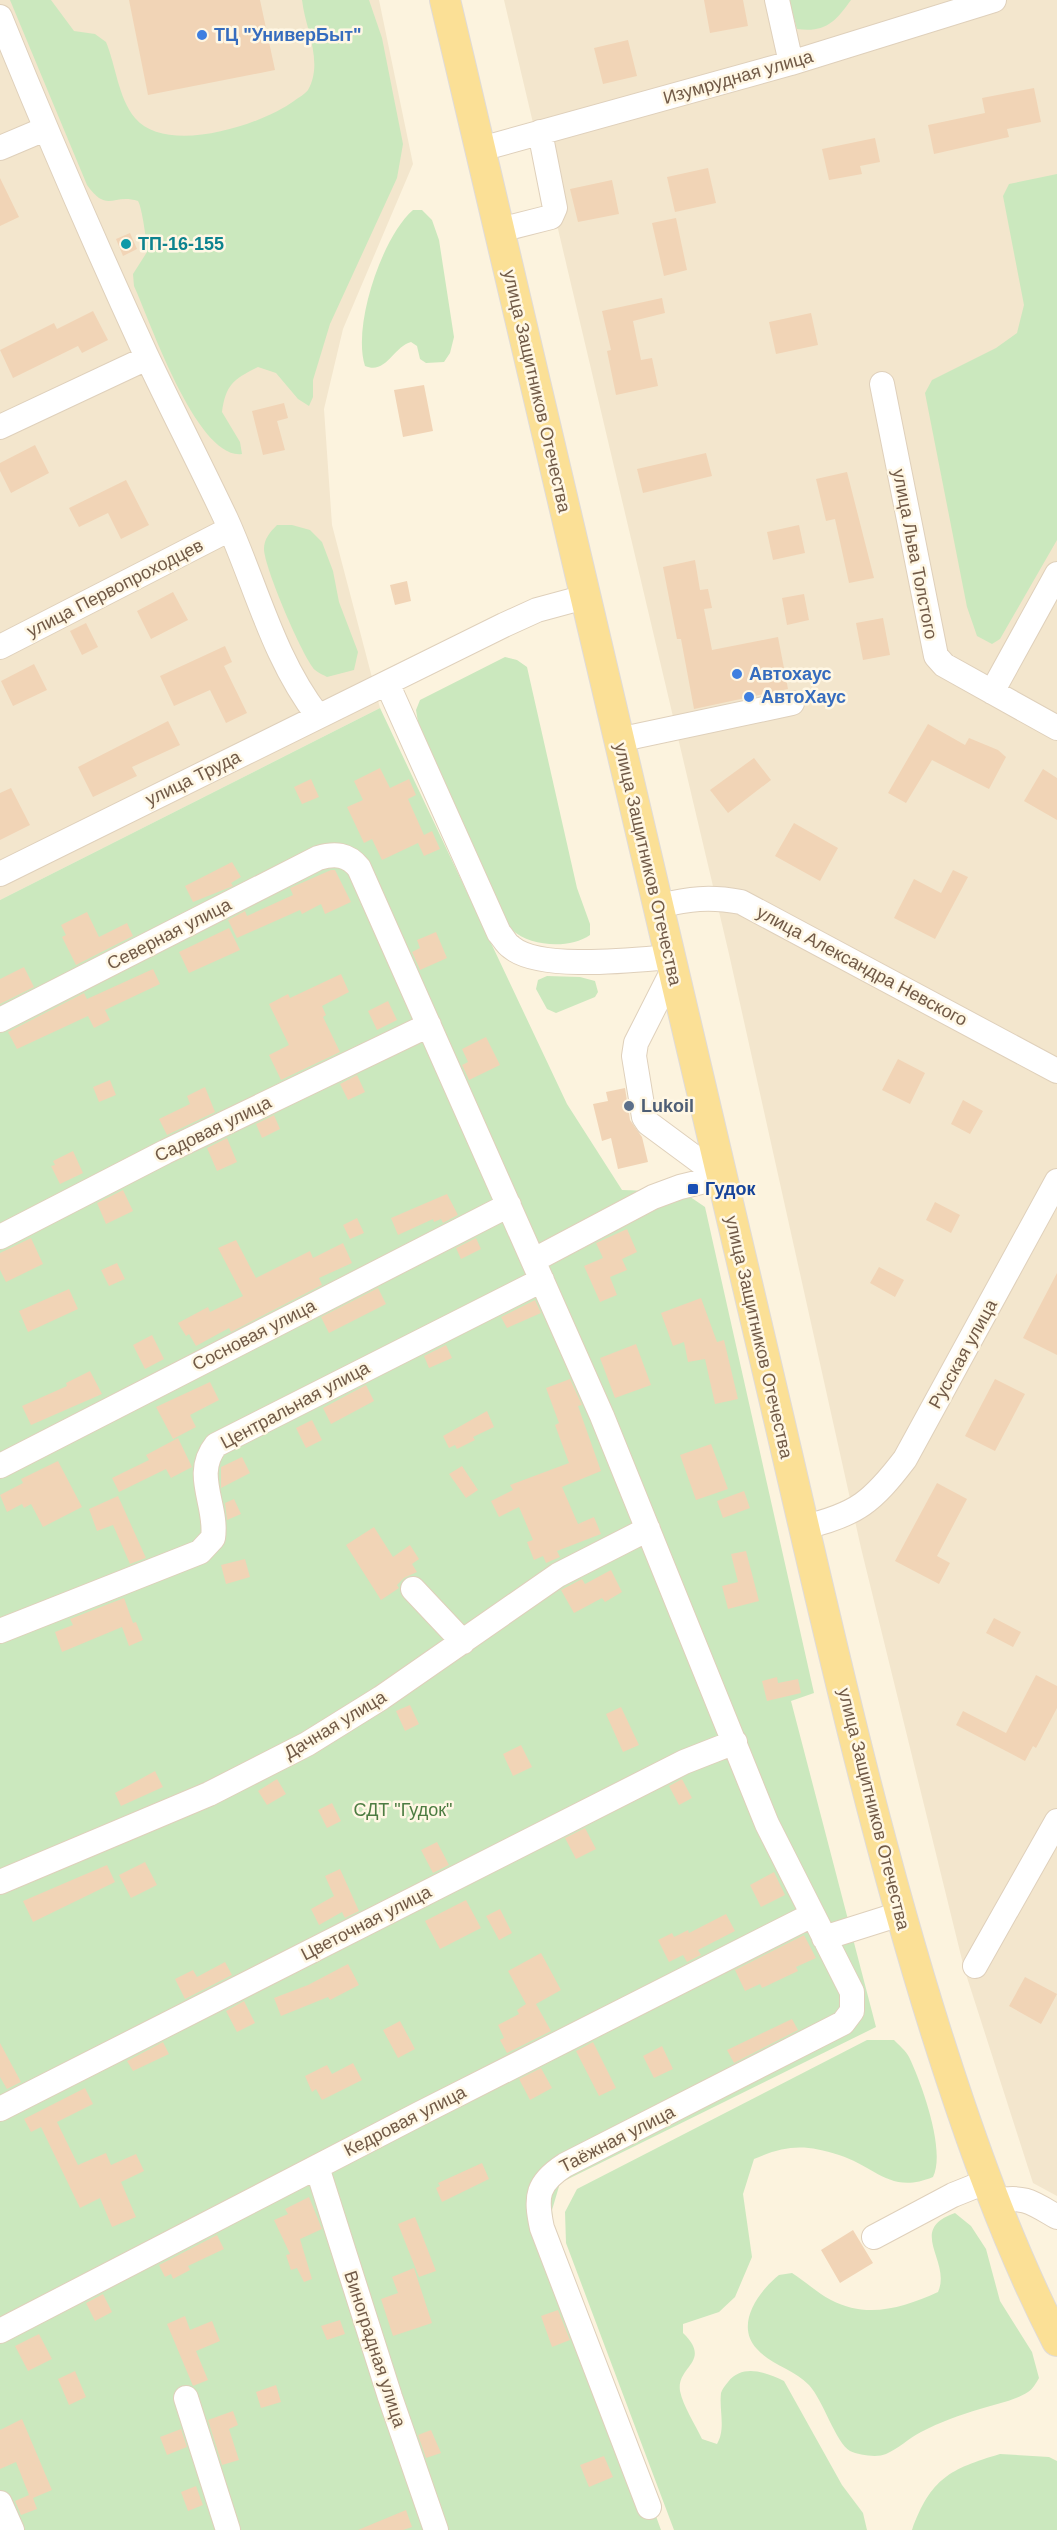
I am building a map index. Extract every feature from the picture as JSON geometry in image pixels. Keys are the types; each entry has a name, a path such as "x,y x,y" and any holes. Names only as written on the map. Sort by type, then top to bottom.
{"main road":[{"name":"улица Защитников Отечества","path":"445,0 804,1527 900,1914 952,2081 992,2191 1057,2341"}],"street":[{"path":"777,0 791,63"},
{"name":"Изумрудная улица","path":"481,149 791,63 994,0"},
{"path":"0,17 45,129 147,358 230,529 282,657 304,699 318,716"},
{"path":"0,148 45,129"},
{"path":"500,230 551,217 555,208 540,132"},
{"path":"0,427 147,358"},
{"name":"улица Льва Толстого","path":"882,384 936,656 944,665 1057,728"},
{"name":"улица Первопроходцев","path":"0,647 230,529"},
{"path":"992,692 1057,574"},
{"name":"улица Труда","path":"0,874 537,610 585,597"},
{"path":"387,683 499,933 511,948 534,957 566,961 672,964 636,1043 634,1056 645,1117 648,1123 721,1177"},
{"path":"618,740 792,703"},
{"name":"Северная улица","path":"0,1020 318,858 330,854 341,855 352,860 359,868 429,1025"},
{"name":"улица Александра Невского","path":"658,906 692,898 713,897 741,902 1057,1071"},
{"path":"429,1025 602,1416 767,1824 824,1938 900,1914"},
{"name":"Садовая улица","path":"0,1237 165,1152 429,1025"},
{"path":"538,1270 653,1197 680,1187 721,1177"},
{"name":"Русская улица","path":"804,1527 851,1513 876,1495 905,1459 1057,1181"},
{"name":"Сосновая улица","path":"0,1466 509,1205"},
{"name":"Центральная улица","path":"0,1631 200,1552 213,1538 204,1472 210,1453 216,1445 538,1270"},
{"name":"Дачная улица","path":"0,1882 113,1836 266,1766 381,1698 558,1575 648,1529"},
{"path":"413,1588 463,1642"},
{"name":"Цветочная улица","path":"0,2109 684,1762 735,1742"},
{"path":"975,1966 1057,1821"},
{"name":"Кедровая улица","path":"0,2331 812,1915"},
{"name":"Таёжная улица","path":"649,2506 542,2228 538,2208 540,2188 549,2175 565,2165 843,2023 852,2011 852,1992 824,1938"},
{"name":"Виноградная улица","path":"317,2167 390,2397 436,2530"},
{"path":"874,2238 953,2195 992,2191 1028,2200 1057,2217"},
{"path":"186,2398 228,2530"},
{"path":"0,2503 12,2530"}],"shaded area":[{"path":"0,0 379,0 413,164 343,329 324,409 332,525 380,708 0,900"},
{"path":"504,0 1057,0 1057,2196 1033,2183 964,1968 861,1548 729,954"}],"green space":[{"path":"10,0 51,0 74,31 95,34 106,42 121,91 135,118 150,129 169,135 191,136 214,133 260,119 279,110 308,90 314,68 314,57 302,0 369,0 382,38 403,144 397,178 330,324 313,380 313,397 309,406 298,399 276,373 258,367 237,379 229,389 222,412 240,442 242,454 225,450 208,435 192,413 177,385 134,286 133,274 147,252 140,205 138,201 129,199 106,201 100,199 87,185"},
{"path":"789,0 851,0 829,24 807,30 797,29"},
{"path":"1057,174 1057,540 1000,639 992,644 977,636 967,607 925,393 932,380 996,348 1017,333 1024,305 1003,196 1009,184"},
{"path":"413,210 422,210 432,220 439,240 454,337 450,353 444,362 426,363 420,359 417,346 411,342 399,349 384,364 372,368 365,366 362,349 366,306 372,283 391,240"},
{"path":"277,525 292,525 310,530 322,542 333,571 339,602 358,652 354,670 327,677 315,670 302,649 277,592 266,559 265,542"},
{"path":"505,657 517,660 527,667 577,888 590,924 590,935 572,943 551,944 529,940 520,936 506,923 418,722 416,710 420,700"},
{"name":"СДТ \"Гудок\"","path":"380,708 567,1104 622,1190 683,1192 705,1207 814,1693 791,1701 876,2027 560,2183 552,2210 554,2235 661,2530 0,2530 0,900"},
{"path":"547,976 580,977 595,981 598,992 595,997 556,1013 547,1009 536,989 538,980"},
{"path":"867,2040 894,2040 909,2057 926,2100 935,2135 937,2151 933,2177 918,2182 894,2181 852,2160 816,2149 786,2149 754,2159 743,2194 752,2257 735,2297 719,2312 683,2324 683,2333 695,2351 694,2358 680,2383 680,2391 686,2409 702,2439 717,2444 722,2426 721,2393 734,2376 755,2371 784,2381 842,2485 863,2513 867,2530 674,2530 566,2243 565,2212 577,2189"},
{"path":"955,2213 971,2226 986,2249 1000,2301 1032,2352 1039,2378 1023,2395 935,2425 886,2454 868,2456 850,2451 840,2439 809,2385 757,2349 748,2330 752,2309 771,2282 779,2275 792,2273 831,2300 858,2309 898,2307 938,2292 941,2280 940,2269 932,2237 934,2228 941,2220"},
{"path":"1000,2454 1049,2457 1057,2461 1057,2530 912,2530 927,2498 944,2478 968,2465"}],"building":[{"name":"ТЦ \"УниверБыт\"","path":"129,0 260,0 275,70 148,95"},
{"path":"704,0 743,0 748,26 710,33"},
{"path":"628,40 637,76 603,84 594,48"},
{"path":"1034,88 1041,122 1007,129 1009,137 934,154 928,125 985,113 982,98"},
{"path":"875,138 880,162 860,166 862,174 829,180 822,149"},
{"path":"708,168 716,203 675,212 667,177"},
{"path":"0,178 19,217 0,226"},
{"path":"612,180 619,214 578,222 570,189"},
{"path":"676,218 687,270 664,276 652,223"},
{"name":"ТП-16-155","path":"130,233 137,249 123,256 116,239"},
{"path":"662,298 665,313 633,321 641,360 652,358 658,386 616,395 607,351 611,350 602,311"},
{"path":"93,311 108,340 82,353 78,346 13,378 0,350 54,323 57,329"},
{"path":"811,313 818,345 776,354 769,322"},
{"path":"424,385 433,431 403,437 394,390"},
{"path":"284,403 288,418 277,421 285,450 263,455 252,411"},
{"path":"35,445 49,473 11,493 0,471 0,463"},
{"path":"706,453 712,476 643,493 637,469"},
{"path":"847,472 874,578 849,583 835,519 826,521 816,479"},
{"path":"126,480 149,525 121,539 108,513 79,527 69,508"},
{"path":"799,525 805,553 773,560 767,532"},
{"name":"Автохаус","path":"695,560 700,590 708,589 712,608 704,609 712,650 778,637 788,689 694,709 681,639 677,639 663,567"},
{"path":"407,581 411,601 395,605 390,585"},
{"path":"173,592 188,620 151,639 137,611"},
{"path":"804,594 809,620 787,625 782,598"},
{"path":"883,618 890,655 863,660 856,623"},
{"path":"86,623 98,647 82,655 70,631"},
{"path":"225,646 232,662 224,666 247,713 226,723 210,690 174,706 160,676"},
{"path":"34,664 47,690 13,706 1,681"},
{"path":"168,721 180,745 132,767 137,776 93,797 78,767"},
{"path":"928,724 965,745 969,738 998,750 1006,757 989,789 932,760 906,803 888,793"},
{"path":"754,758 771,780 728,813 710,790"},
{"path":"380,768 390,788 409,779 416,795 408,799 424,835 432,831 440,849 424,856 418,843 382,860 372,839 364,843 347,807 363,800 354,781"},
{"path":"1043,769 1057,778 1057,820 1024,801"},
{"path":"311,779 319,797 302,804 294,787"},
{"path":"11,788 30,825 0,840 0,793"},
{"path":"794,823 838,848 820,881 775,856"},
{"path":"232,862 241,877 231,883 233,886 193,902 185,886"},
{"path":"335,870 351,902 325,914 321,904 302,914 300,910 237,938 228,920 245,911 247,916 293,895 290,888"},
{"path":"953,870 968,877 935,939 894,918 914,879 941,893"},
{"path":"87,912 99,937 127,923 133,936 76,965 62,937 66,935 61,925"},
{"path":"229,928 240,950 189,973 179,952"},
{"path":"436,932 447,958 420,970 412,952 420,948 417,940"},
{"path":"24,967 34,987 0,1004 0,979"},
{"path":"153,969 160,984 105,1010 110,1020 94,1028 88,1016 17,1049 8,1032 84,993 87,999"},
{"path":"341,974 349,992 322,1006 326,1015 323,1017 340,1052 281,1080 269,1055 289,1045 269,1004 288,994 290,998"},
{"path":"388,1001 397,1020 377,1030 368,1011"},
{"path":"486,1037 500,1065 469,1080 462,1065 468,1062 462,1049"},
{"path":"898,1059 925,1073 910,1104 882,1090"},
{"path":"357,1075 365,1092 348,1100 340,1084"},
{"path":"110,1080 116,1095 99,1102 93,1087"},
{"path":"205,1087 215,1112 167,1135 159,1119 190,1104 187,1096"},
{"path":"625,1088 630,1120 642,1137 648,1162 618,1169 611,1138 602,1141 593,1104 608,1101 606,1092"},
{"path":"963,1100 983,1111 970,1134 951,1124"},
{"path":"274,1115 280,1129 262,1138 256,1124"},
{"path":"227,1138 237,1162 217,1171 207,1148"},
{"path":"73,1151 83,1173 60,1184 51,1166 55,1165 53,1161"},
{"path":"123,1190 133,1211 106,1224 97,1203"},
{"path":"447,1194 458,1215 443,1223 441,1219 434,1222 433,1219 398,1235 391,1218"},
{"path":"935,1202 960,1215 951,1233 926,1220"},
{"path":"357,1218 364,1233 350,1239 343,1225"},
{"path":"627,1229 637,1252 622,1259 627,1270 610,1277 617,1295 600,1302 584,1266 603,1258 596,1243"},
{"path":"31,1238 43,1264 6,1282 0,1270 0,1253"},
{"path":"476,1238 481,1249 461,1259 456,1248"},
{"path":"236,1240 256,1278 310,1251 313,1258 343,1243 352,1263 319,1278 322,1285 231,1332 229,1328 196,1346 189,1334 186,1336 178,1323 208,1307 210,1312 243,1296 218,1248"},
{"path":"117,1263 125,1279 109,1286 101,1270"},
{"path":"879,1267 904,1280 895,1297 870,1283"},
{"path":"1057,1273 1057,1355 1023,1338"},
{"path":"378,1288 386,1304 329,1333 321,1317"},
{"path":"69,1289 78,1309 28,1332 19,1311"},
{"path":"701,1298 717,1342 724,1340 738,1399 715,1404 705,1359 688,1362 684,1342 673,1346 661,1313"},
{"path":"535,1300 541,1313 507,1328 501,1317"},
{"path":"152,1335 164,1359 145,1369 133,1345"},
{"path":"636,1344 651,1385 615,1398 600,1358"},
{"path":"446,1345 452,1358 429,1368 424,1356"},
{"path":"90,1371 102,1394 31,1425 22,1406 67,1386 66,1383"},
{"path":"570,1379 582,1405 578,1406 601,1471 562,1487 578,1524 594,1517 601,1534 557,1551 560,1557 546,1563 543,1556 534,1560 527,1542 533,1540 519,1507 499,1517 491,1501 513,1490 510,1485 569,1463 555,1425 559,1423 546,1388"},
{"path":"995,1379 1025,1394 995,1451 965,1436"},
{"path":"210,1382 219,1400 190,1415 196,1427 173,1439 156,1407"},
{"path":"366,1385 374,1401 331,1424 323,1408"},
{"path":"487,1411 494,1427 473,1437 475,1440 457,1449 455,1445 449,1448 443,1436"},
{"path":"312,1420 322,1440 306,1448 296,1428"},
{"path":"178,1438 192,1467 171,1478 166,1469 119,1492 112,1478 149,1460 146,1455"},
{"path":"711,1444 728,1489 696,1500 680,1455"},
{"path":"242,1457 250,1473 221,1488 221,1467"},
{"path":"58,1461 82,1507 43,1527 31,1504 24,1508 22,1504 7,1512 0,1495 23,1483 21,1479"},
{"path":"462,1466 478,1490 466,1498 449,1474"},
{"path":"937,1483 967,1499 937,1556 950,1563 939,1584 895,1561"},
{"path":"744,1491 750,1508 723,1518 717,1501"},
{"path":"118,1496 146,1558 130,1564 113,1525 97,1531 89,1509"},
{"path":"234,1499 241,1514 227,1520 225,1503"},
{"path":"374,1527 393,1557 410,1545 419,1559 412,1564 417,1572 404,1578 397,1585 399,1588 381,1600 346,1545"},
{"path":"746,1551 759,1601 728,1609 722,1586 738,1582 731,1554"},
{"path":"245,1559 250,1577 226,1584 221,1565"},
{"path":"611,1570 622,1592 605,1602 602,1598 574,1613 561,1590 582,1579 585,1584"},
{"path":"124,1598 133,1623 136,1622 143,1640 129,1646 122,1627 62,1652 55,1632 73,1625 70,1619"},
{"path":"994,1618 1021,1632 1013,1647 986,1633"},
{"path":"1036,1675 1057,1686 1057,1708 1036,1748 1033,1746 1025,1761 956,1725 963,1711 1006,1733"},
{"path":"777,1677 778,1683 798,1679 801,1693 767,1701 762,1681"},
{"path":"410,1705 419,1724 405,1731 396,1711"},
{"path":"621,1707 639,1745 623,1752 606,1714"},
{"path":"521,1745 532,1767 513,1776 503,1754"},
{"path":"155,1771 163,1787 121,1806 115,1793"},
{"path":"277,1779 286,1794 267,1805 258,1791"},
{"path":"682,1779 692,1798 679,1805 669,1786"},
{"path":"332,1803 341,1821 327,1828 318,1810"},
{"path":"585,1828 596,1849 576,1859 565,1838"},
{"path":"437,1842 449,1865 433,1873 421,1850"},
{"path":"145,1862 157,1885 131,1898 119,1875"},
{"path":"107,1865 115,1882 33,1922 23,1901"},
{"path":"340,1869 359,1911 345,1918 342,1912 319,1925 311,1909 334,1896 325,1876"},
{"path":"774,1872 785,1895 761,1907 750,1885"},
{"path":"466,1900 481,1928 440,1949 425,1921"},
{"path":"500,1909 512,1933 499,1940 486,1916"},
{"path":"726,1914 735,1931 698,1950 701,1955 687,1962 683,1955 669,1962 658,1940 672,1933 674,1937 688,1930 689,1933"},
{"path":"804,1935 816,1958 796,1967 798,1971 762,1988 760,1984 745,1991 735,1970"},
{"path":"541,1953 561,1990 536,2004 551,2031 507,2053 500,2040 504,2038 498,2025 519,2014 517,2010 526,2004 508,1971"},
{"path":"225,1962 232,1975 185,1999 175,1979 193,1970 197,1977"},
{"path":"348,1964 359,1985 330,2000 328,1997 281,2016 274,1998 308,1985"},
{"path":"1025,1977 1057,1994 1041,2024 1009,2006"},
{"path":"244,2001 255,2023 237,2032 226,2011"},
{"path":"792,2019 798,2030 734,2063 727,2050"},
{"path":"400,2021 415,2049 398,2058 383,2030"},
{"path":"163,2042 169,2054 133,2071 127,2061"},
{"path":"593,2042 616,2088 599,2096 576,2051"},
{"path":"0,2043 21,2082 7,2089 0,2077"},
{"path":"662,2046 673,2069 654,2078 643,2056"},
{"path":"353,2063 362,2080 322,2100 316,2089 312,2092 305,2076 327,2065 332,2074"},
{"path":"541,2068 552,2088 530,2100 519,2079"},
{"path":"85,2088 93,2104 57,2122 78,2165 106,2153 111,2165 136,2154 144,2171 121,2182 136,2217 112,2227 100,2198 80,2208 41,2127 31,2132 24,2119"},
{"path":"482,2163 489,2179 442,2202 436,2188 440,2186 438,2183"},
{"path":"309,2197 322,2229 300,2239 312,2279 304,2282 297,2268 291,2270 286,2255 290,2254 274,2220 288,2214 285,2209"},
{"path":"415,2217 436,2271 419,2277 398,2224"},
{"path":"853,2230 873,2263 840,2283 821,2250"},
{"path":"217,2235 224,2249 188,2266 190,2270 173,2279 171,2274 165,2277 159,2265"},
{"path":"414,2268 432,2323 393,2336 381,2299 398,2293 392,2277"},
{"path":"103,2294 112,2312 95,2321 86,2303"},
{"path":"558,2310 570,2340 552,2347 541,2316"},
{"path":"185,2316 190,2330 212,2321 220,2341 196,2351 208,2380 193,2386 167,2324"},
{"path":"340,2320 345,2334 327,2340 321,2326"},
{"path":"39,2334 52,2359 28,2371 15,2346"},
{"path":"75,2371 86,2397 69,2405 58,2379"},
{"path":"276,2385 281,2402 261,2408 256,2392"},
{"path":"233,2411 238,2425 229,2429 239,2460 222,2465 208,2420"},
{"path":"22,2419 52,2490 33,2498 37,2509 21,2515 15,2501 29,2495 16,2462 0,2469 0,2430"},
{"path":"181,2429 187,2447 167,2455 160,2437"},
{"path":"431,2430 441,2453 426,2458 418,2435"},
{"path":"604,2456 613,2477 589,2487 580,2465"},
{"path":"196,2486 203,2505 188,2511 181,2492"},
{"path":"406,2510 412,2527 403,2530 358,2530"}],"place":[{"name":"ТЦ \"УниверБыт\"","path":"202,35"},
{"name":"ТП-16-155","path":"126,244"},
{"name":"Автохаус","path":"737,674"},
{"name":"АвтоХаус","path":"749,697"},
{"name":"Lukoil","path":"629,1106"},
{"name":"Гудок","path":"693,1189"}]}
